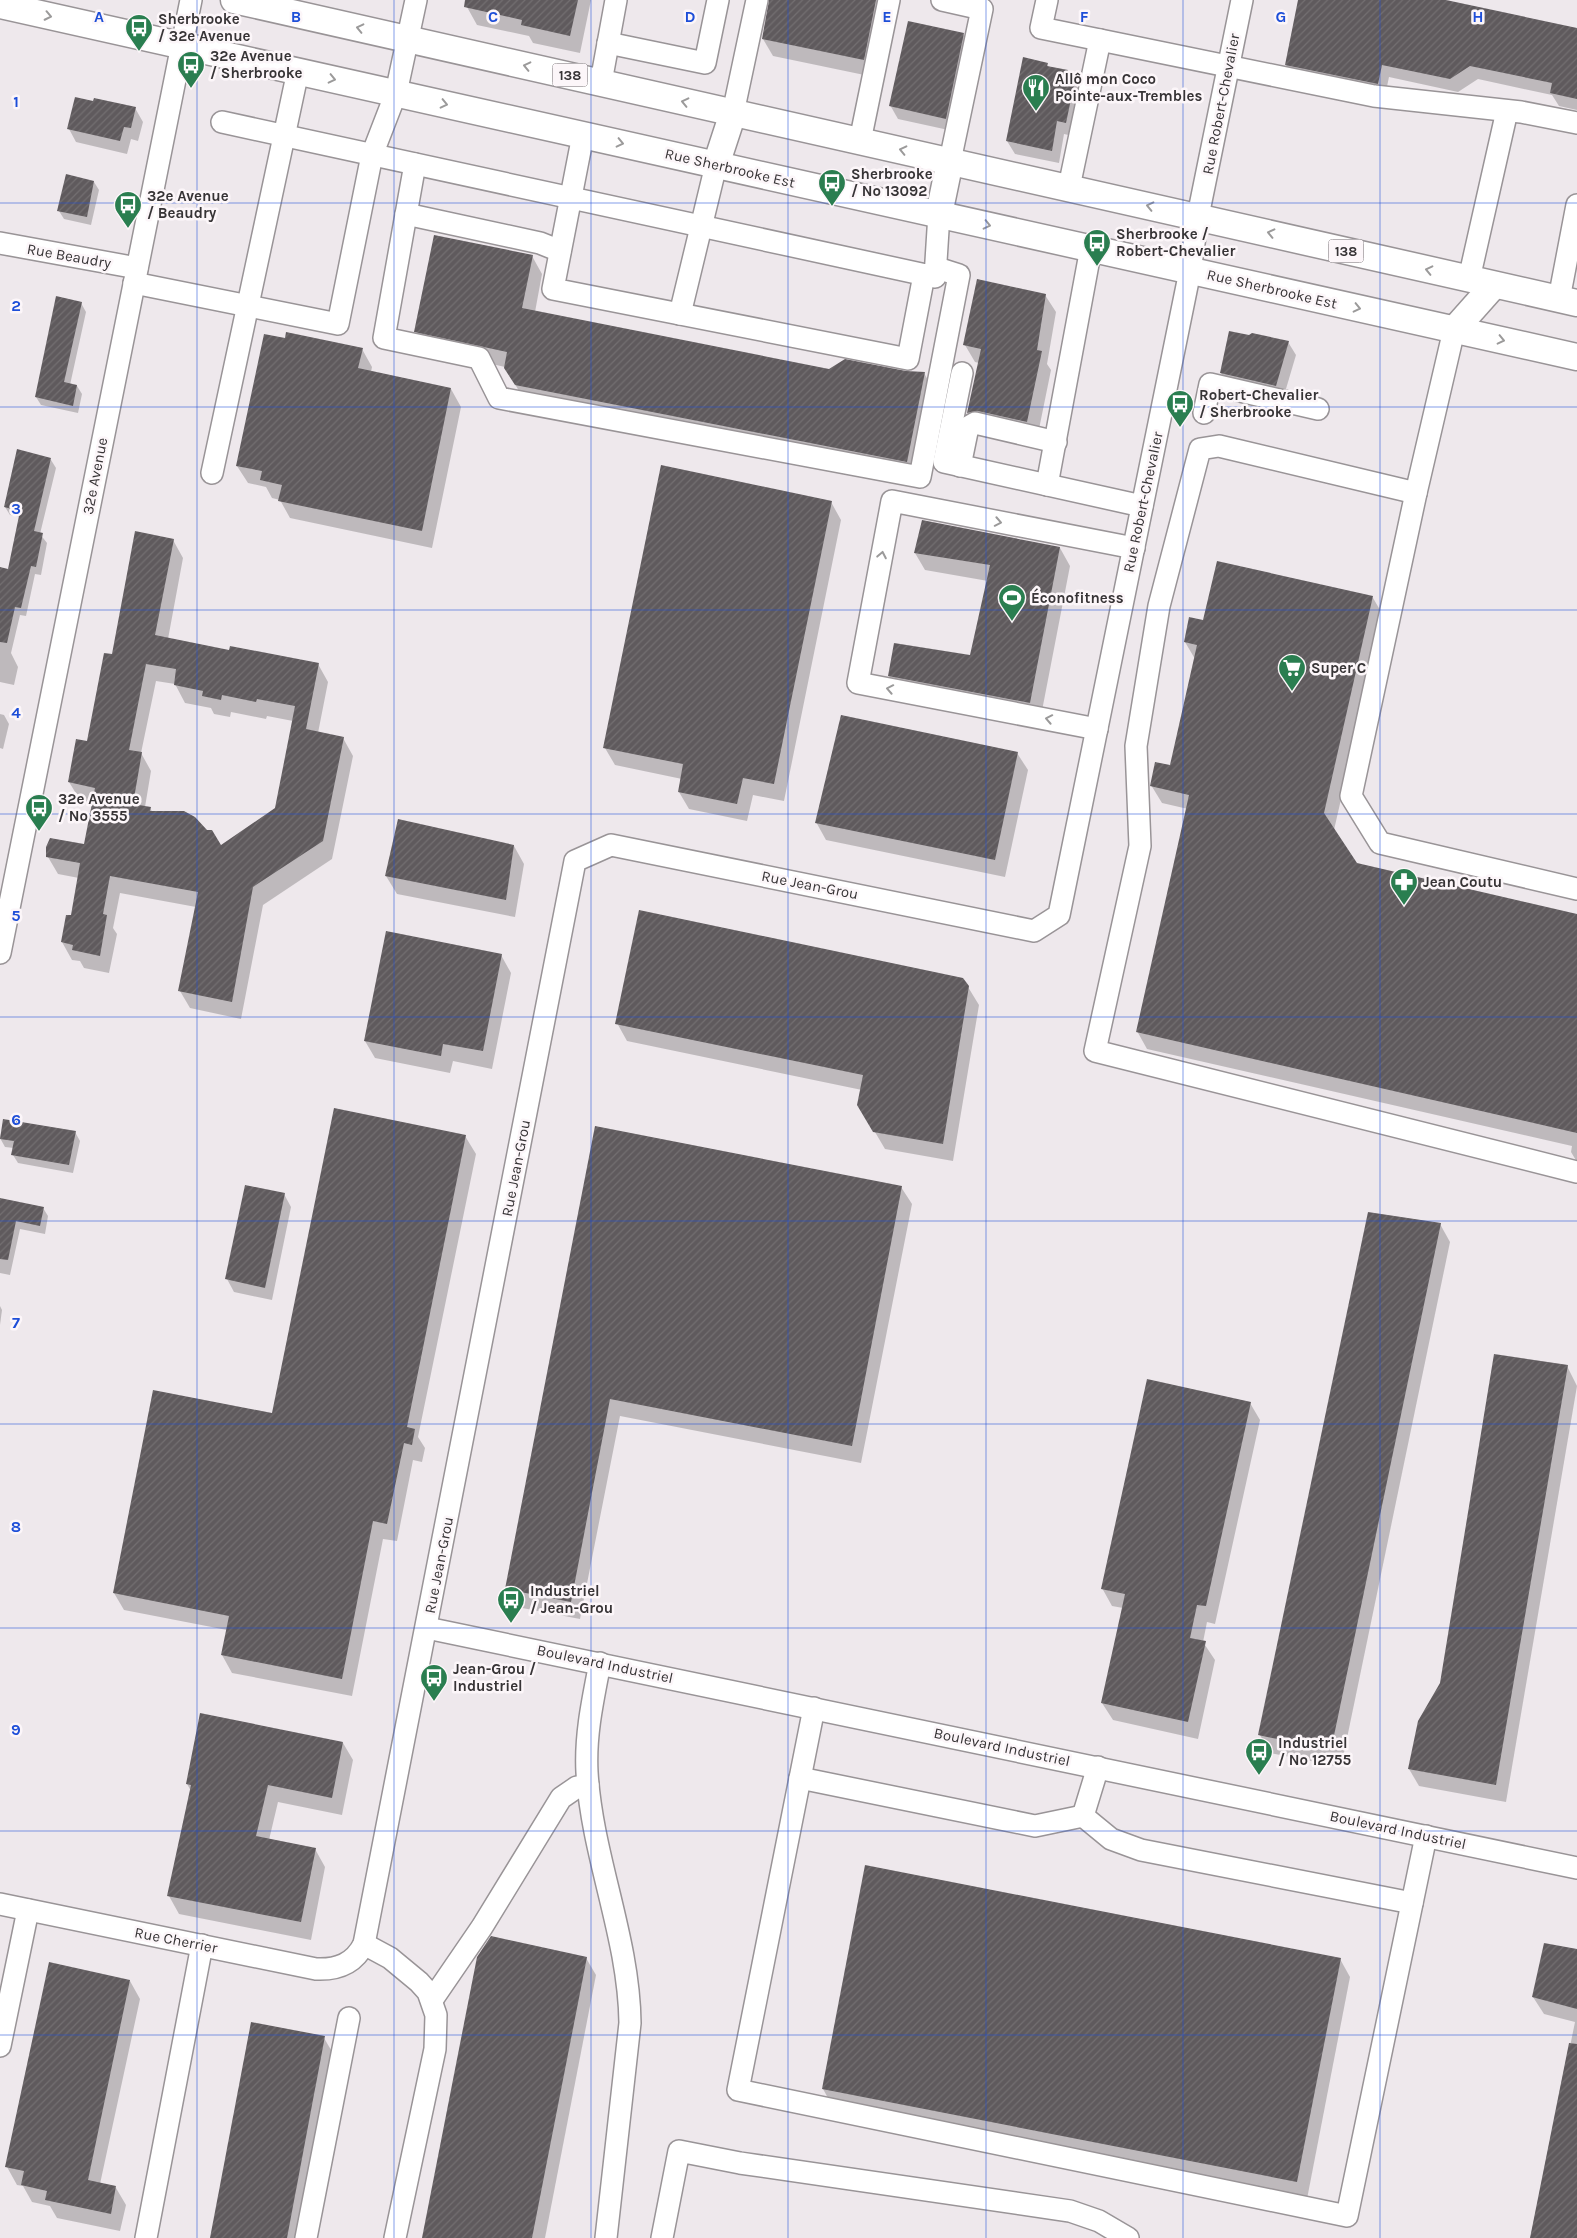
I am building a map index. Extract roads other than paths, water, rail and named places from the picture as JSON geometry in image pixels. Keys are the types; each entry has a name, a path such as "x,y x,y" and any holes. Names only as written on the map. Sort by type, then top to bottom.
{"main road":[{"name":"138","path":"234,0 1568,301"},
{"name":"Rue Sherbrooke Est","path":"0,5 1577,357"},
{"path":"716,165 733,113"},
{"path":"939,214 950,161"},
{"path":"1454,330 1494,285"}],"street":[{"name":"32e Avenue","path":"0,953 190,0"},
{"path":"372,155 396,93 416,0"},
{"path":"601,82 616,0"},
{"path":"608,43 705,63 718,0"},
{"path":"733,113 757,0"},
{"path":"860,141 889,0"},
{"path":"942,0 982,9 950,161"},
{"path":"1047,0 1041,28 1374,96 1507,111 1577,124"},
{"name":"Rue Robert-Chevalier","path":"1059,915 1190,270 1198,216 1242,0"},
{"path":"1069,187 1100,40"},
{"path":"212,473 298,71"},
{"path":"1469,280 1507,111"},
{"path":"222,122 700,226 930,272 959,275 920,477 499,398 479,358 384,338 415,164"},
{"path":"583,135 553,289 908,359 930,272 939,214"},
{"name":"Rue Beaudry","path":"0,243 136,276 248,306 338,324 372,155"},
{"path":"680,314 716,165"},
{"path":"1568,301 1577,205"},
{"path":"406,214 540,243 560,251"},
{"path":"1047,485 1091,248"},
{"path":"1454,330 1416,493 1351,796 1380,843 1577,889"},
{"path":"962,373 944,462 1142,506"},
{"path":"1204,413 1210,384 1318,409"},
{"path":"960,466 968,427 975,423 1056,442"},
{"path":"1416,493 1219,446 1200,449 1159,606 1136,746 1140,846 1095,1051 1577,1172"},
{"path":"1097,728 858,683 892,501 1134,548"},
{"name":"Rue Jean-Grou","path":"350,1962 364,1944 575,861 611,845 1034,930 1059,915"},
{"name":"Boulevard Industriel","path":"426,1628 1577,1868"},
{"path":"600,1663 587,1742 588,1785 595,1831 625,1960 630,1997 630,2023 606,2238"},
{"path":"814,1708 738,2090 1347,2216 1426,1836"},
{"path":"1083,1816 1098,1767"},
{"path":"800,1778 1035,1826 1083,1816 1111,1838 1141,1850 1412,1903"},
{"path":"432,2000 482,1927 561,1798 577,1787 588,1785"},
{"name":"Rue Cherrier","path":"0,1904 316,1969 334,1968 350,1962"},
{"path":"0,2046 28,1910"},
{"path":"364,1944 405,1968 428,1992 436,2015 435,2049 395,2238"},
{"path":"146,2238 202,1945"},
{"path":"306,2238 349,2018"},
{"path":"662,2238 680,2152 740,2163 1070,2211 1099,2221 1128,2238"}],"place":[{"name":"Sherbrooke / 32e Avenue","path":"139,52"},
{"name":"32e Avenue / Sherbrooke","path":"191,89"},
{"name":"Allô mon Coco Pointe-aux-Trembles","path":"1036,112"},
{"name":"Sherbrooke / No 13092","path":"832,207"},
{"name":"32e Avenue / Beaudry","path":"128,229"},
{"name":"Sherbrooke / Robert-Chevalier","path":"1097,267"},
{"name":"Robert-Chevalier / Sherbrooke","path":"1180,428"},
{"name":"Éconofitness","path":"1012,622"},
{"name":"Super C","path":"1292,692"},
{"name":"32e Avenue / No 3555","path":"39,832"},
{"name":"Jean Coutu","path":"1404,906"},
{"name":"Industriel / Jean-Grou","path":"511,1624"},
{"name":"Jean-Grou / Industriel","path":"434,1702"},
{"name":"Industriel / No 12755","path":"1259,1776"}]}
